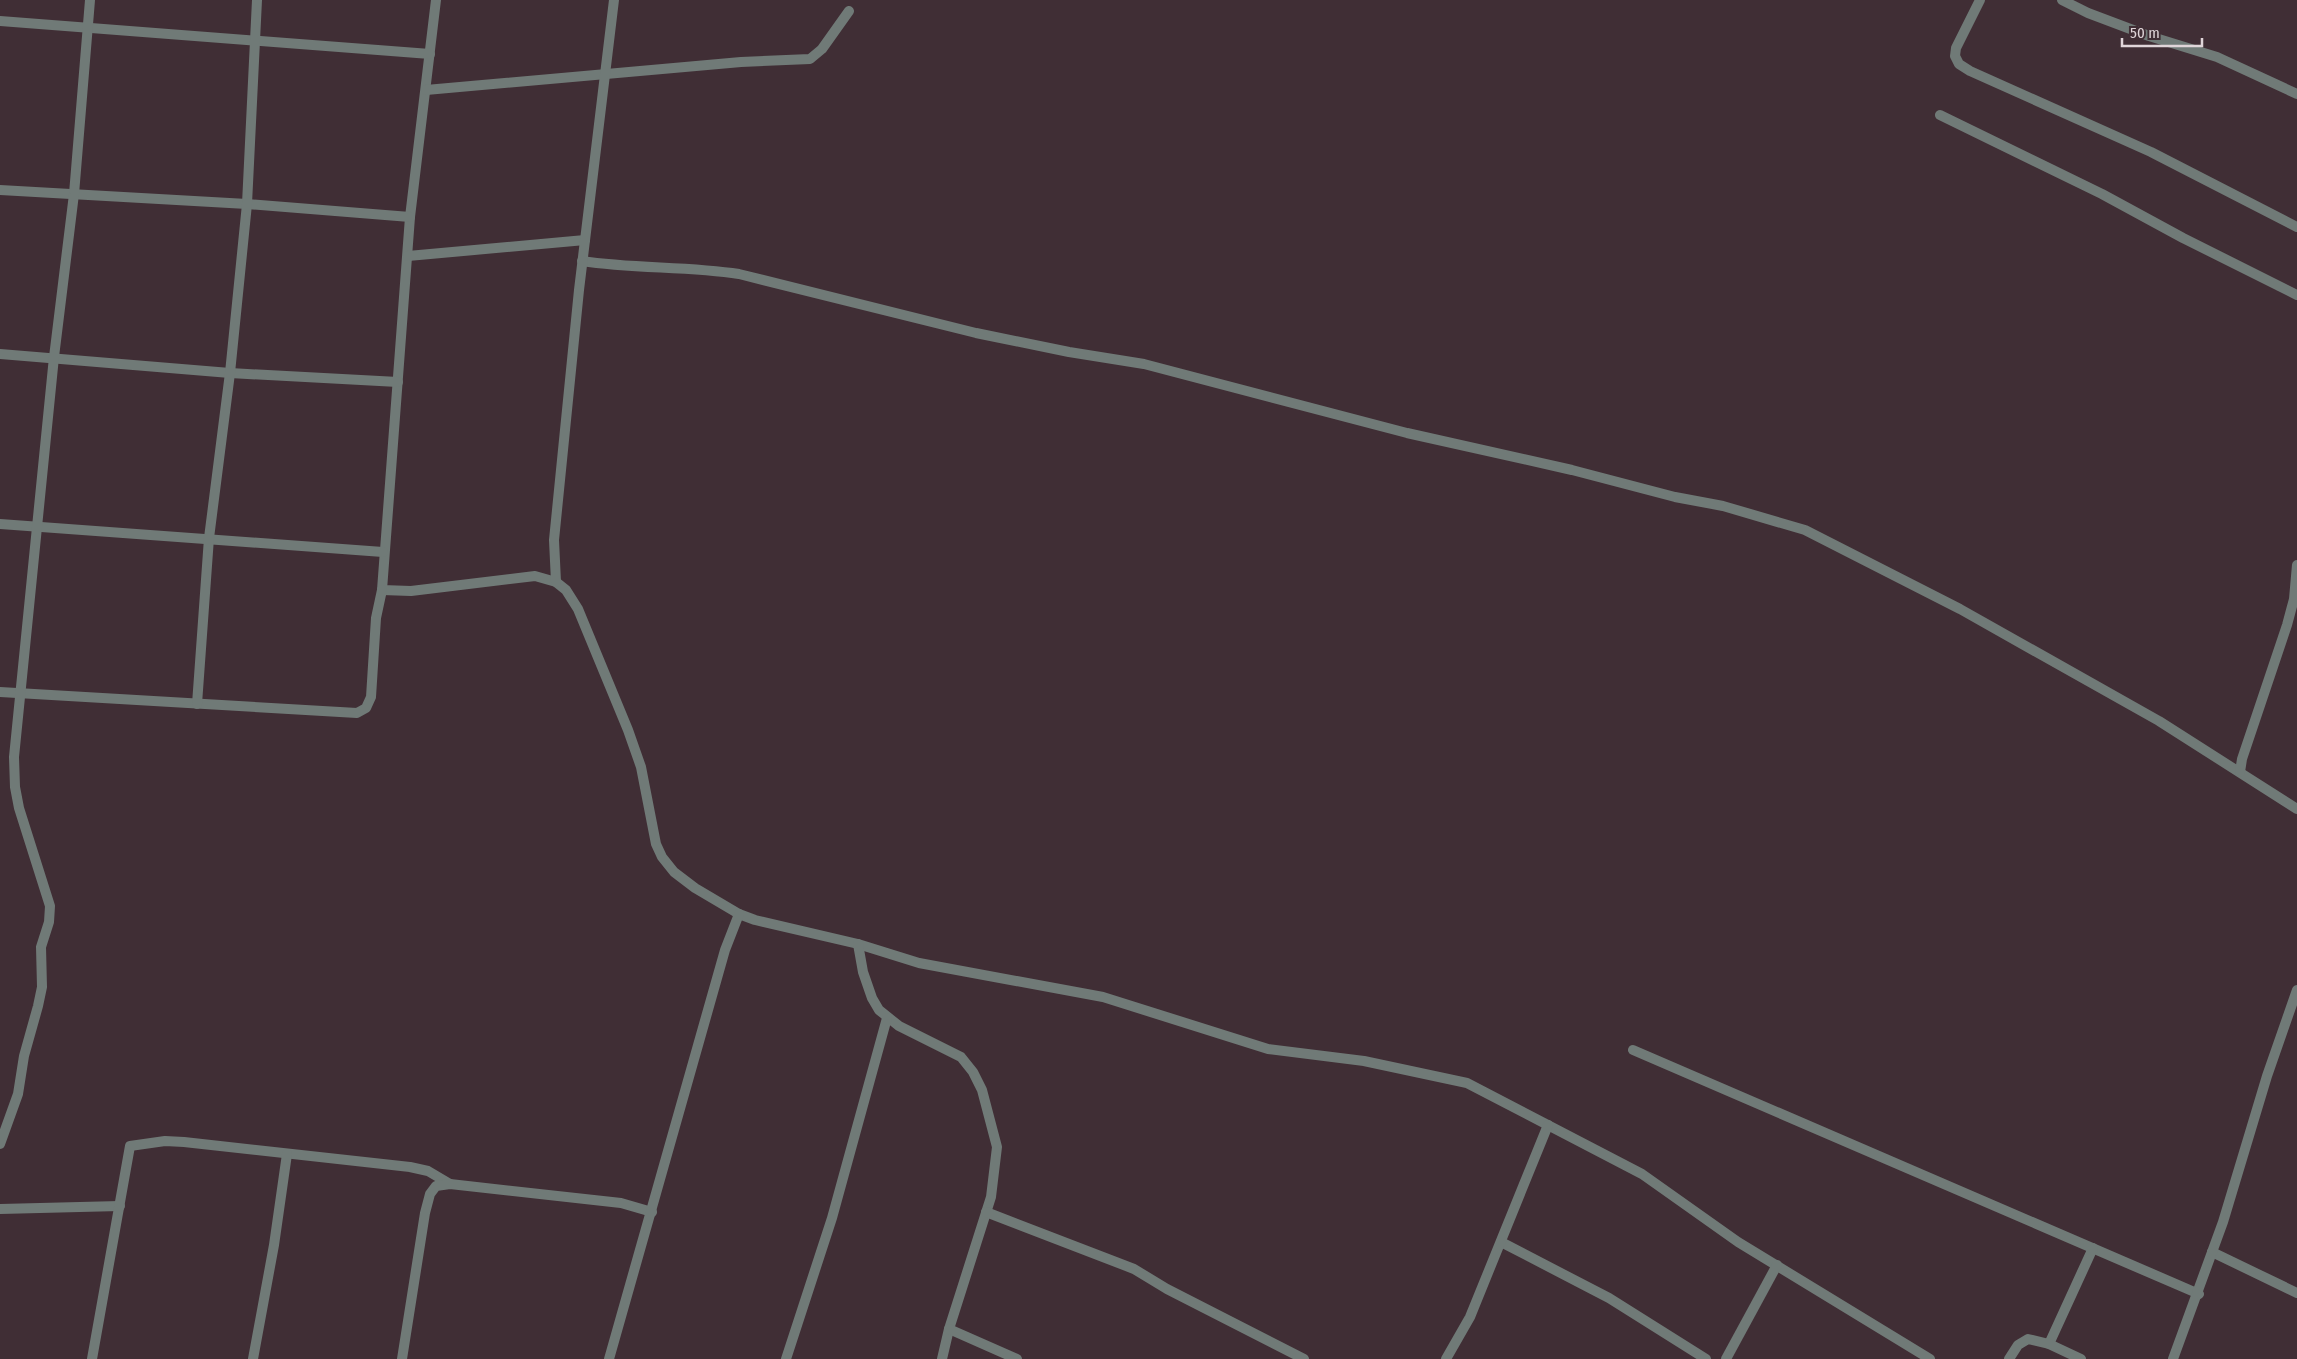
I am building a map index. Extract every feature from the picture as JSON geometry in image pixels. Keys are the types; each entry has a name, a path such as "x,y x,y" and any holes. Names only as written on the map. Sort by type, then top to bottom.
{"street":[{"path":"0,1144 15,1102 24,1056 38,1006 42,987 41,947 49,922 50,906 26,834 15,787 14,748 54,357 74,194 90,0"},
{"path":"197,704 210,538 230,373 247,204 257,0"},
{"path":"0,692 351,714 362,712 366,708 371,696 376,618 382,590 410,217 436,0"},
{"path":"556,582 554,540 584,240 614,0"},
{"path":"1980,0 1956,48 1955,56 1959,64 2002,86 2151,152 2297,228"},
{"path":"2062,0 2088,13 2149,36 2217,57 2297,94"},
{"path":"426,90 741,62 810,58 822,50 849,12"},
{"path":"0,21 430,54"},
{"path":"1940,115 2102,194 2182,238 2297,295"},
{"path":"0,190 247,204 410,217"},
{"path":"408,256 584,240"},
{"path":"582,261 646,268 707,269 739,274 976,333 1069,352 1144,364 1407,433 1572,470 1675,497 1723,506 1792,526 1834,543 2005,634 2159,721 2297,809"},
{"path":"0,354 230,373 398,382"},
{"path":"0,524 384,552"},
{"path":"2240,772 2242,759 2288,625 2294,599 2297,565"},
{"path":"382,590 411,591 525,576 535,576 556,582 566,590 578,609 628,730 641,767 656,844 662,857 674,872 695,888 739,914 755,920 858,944 919,963 1103,997 1268,1049 1364,1061 1467,1083 1642,1174 1679,1199 1710,1224 1888,1335 1930,1359"},
{"path":"609,1359 726,950 739,914"},
{"path":"858,944 872,998 879,1010 887,1018 961,1057 973,1072 982,1090 997,1147 996,1172 986,1212 949,1329 942,1359"},
{"path":"2173,1359 2199,1294 2243,1162 2267,1076 2297,990"},
{"path":"786,1359 832,1218 887,1018"},
{"path":"1633,1050 2199,1294"},
{"path":"1446,1359 1470,1317 1548,1125"},
{"path":"92,1359 130,1146 165,1141 184,1142 410,1167 428,1171 450,1184"},
{"path":"253,1359 274,1245 287,1154"},
{"path":"402,1359 428,1201 436,1186 450,1184 621,1203 652,1212"},
{"path":"0,1209 120,1206"},
{"path":"986,1212 1134,1269 1167,1289 1304,1359"},
{"path":"1501,1242 1609,1298 1706,1359"},
{"path":"2049,1344 2056,1323 2093,1248"},
{"path":"2212,1252 2297,1293"},
{"path":"1726,1359 1777,1265"},
{"path":"949,1329 1017,1359"},
{"path":"2009,1359 2018,1345 2028,1339 2049,1344 2081,1359"}]}
